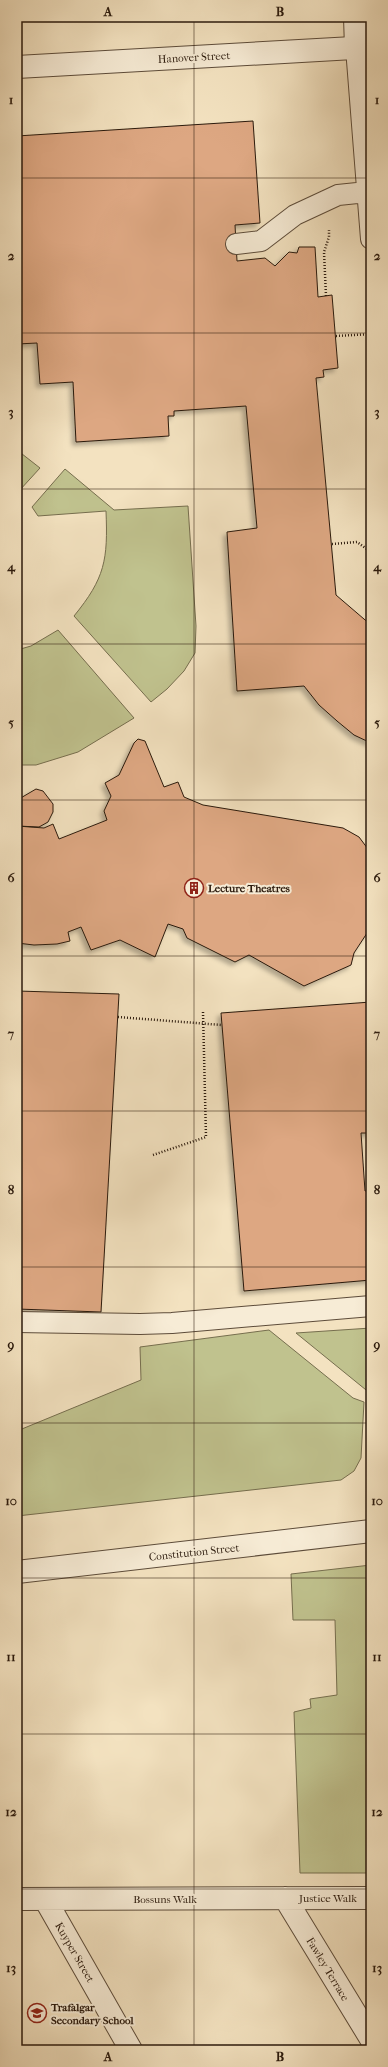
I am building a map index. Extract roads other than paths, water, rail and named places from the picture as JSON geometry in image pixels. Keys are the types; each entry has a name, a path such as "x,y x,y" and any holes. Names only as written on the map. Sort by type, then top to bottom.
{"street":[{"path":"356,17 364,47"},
{"name":"Hanover Street","path":"17,67 364,47"},
{"name":"Constitution Street","path":"17,1572 371,1531"},
{"name":"Justice Walk","path":"285,1898 371,1898"},
{"name":"Bossuns Walk","path":"45,1899 285,1898"},
{"name":"Fawley Terrace","path":"285,1898 371,2039"},
{"path":"17,1899 45,1899"},
{"name":"Kuyper Street","path":"45,1899 131,2050"}],"lane":[{"path":"364,47 367,192 371,239"},
{"path":"236,244 261,241 296,215 338,195 367,192"},
{"path":"17,1322 140,1324 172,1323 371,1306"}],"place":[{"name":"Lecture Theatres","path":"194,888"},
{"name":"Trafalgar Secondary School","path":"37,2013"}]}
